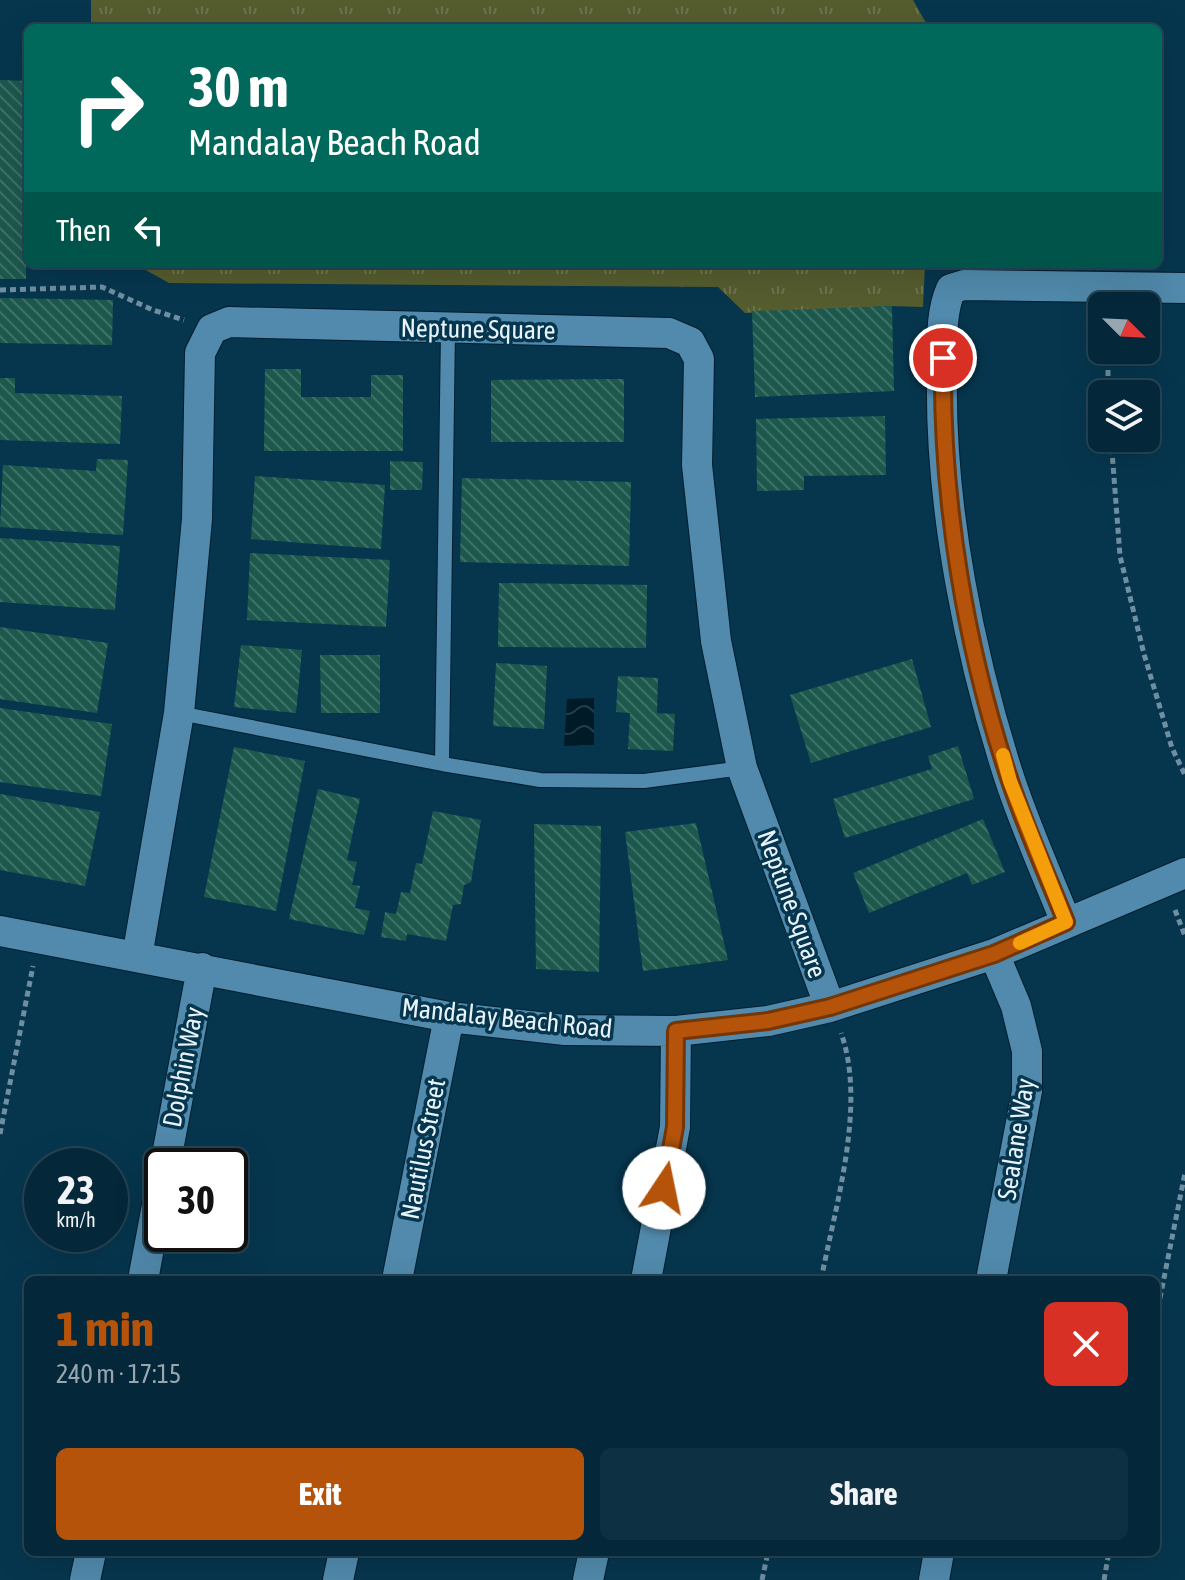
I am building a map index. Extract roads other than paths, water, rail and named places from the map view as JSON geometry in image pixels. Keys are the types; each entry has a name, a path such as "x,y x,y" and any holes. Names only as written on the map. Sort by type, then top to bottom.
{"street":[{"path":"1066,922 1010,781 976,658 953,527 942,410 944,305 951,289 964,285 1185,288"},
{"name":"Neptune Square","path":"179,713 197,519 200,353 212,329 229,322 448,330 669,333 690,342 699,359 697,465 716,641 742,768 830,1007"},
{"path":"137,957 179,713"},
{"name":"Mandalay Beach Road","path":"0,931 449,1017 565,1030 676,1031 768,1021 830,1007 994,954 1185,873"},
{"name":"Sealane Way","path":"992,1276 1027,1078 1027,1051 1016,1006 994,954"},
{"name":"Dolphin Way","path":"168,1148 202,968"},
{"name":"Nautilus Street","path":"398,1276 449,1017"},
{"path":"647,1276 675,1127 676,1031"},
{"path":"144,1276 148,1252"},
{"path":"85,1580 90,1556"},
{"path":"338,1580 343,1556"},
{"path":"588,1580 593,1556"},
{"path":"934,1580 938,1556"}],"lane":[{"path":"442,764 448,330"},
{"path":"179,713 540,780 644,781 742,768"}],"water":[{"path":"594,698 594,745 564,746 567,699"}]}
